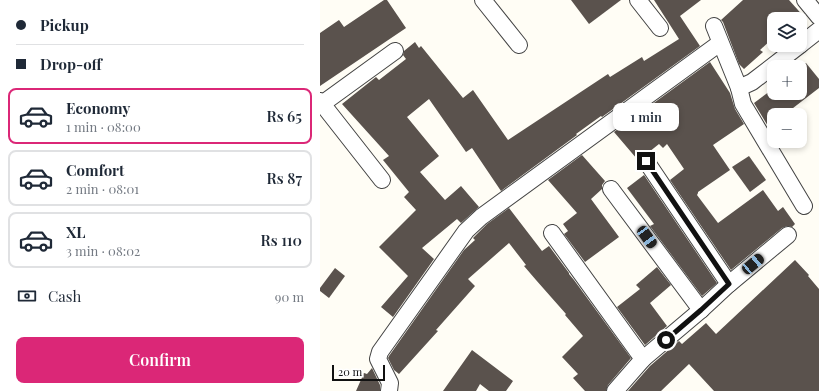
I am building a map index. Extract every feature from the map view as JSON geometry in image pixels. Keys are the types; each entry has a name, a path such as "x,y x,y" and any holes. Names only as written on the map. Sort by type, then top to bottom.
{"street":[{"path":"483,0 519,45"},
{"path":"638,0 660,28"},
{"path":"805,0 819,17"},
{"path":"714,26 739,88 743,104 804,206"},
{"path":"807,39 819,30"},
{"path":"389,391 390,383 378,359 380,352 466,231 481,217 720,43"},
{"path":"382,180 321,102 395,51"},
{"path":"739,88 752,82 791,52"},
{"path":"646,161 729,284"},
{"path":"611,189 701,310"},
{"path":"552,233 643,359"},
{"path":"615,391 643,359 788,235"}],"building":[{"path":"384,0 387,0 406,28 320,86 320,33 339,20 344,27"},
{"path":"571,0 621,0 589,24"},
{"path":"654,0 701,0 680,16 700,46 576,134 577,135 501,191 472,148 466,152 429,99 407,117 439,156 420,172 445,200 461,186 479,207 461,223 457,219 422,248 434,259 393,317 381,307 408,276 379,247 416,210 404,197 409,192 383,160 389,156 342,104 376,77 379,80 406,59 403,55 404,51 415,42 419,48 421,46 463,98 473,90 508,140 608,74 610,77 642,57 644,61 679,39"},
{"path":"743,0 789,0 800,12 767,12 767,44 760,50 763,52 744,69 739,64 721,20"},
{"path":"710,62 730,93 735,109 744,124 713,145 730,170 698,192 697,195 718,223 763,190 778,211 783,207 795,224 792,227 787,226 782,228 731,270 670,180 684,169 667,144 663,148 659,144 649,152 641,153 637,159 614,132"},
{"path":"807,64 819,79 819,88 807,97"},
{"path":"767,93 767,100 803,100 793,108 767,108 767,124 754,103"},
{"path":"582,155 605,181 602,185 602,189 591,199 619,237 585,262 564,234 568,231 563,224 577,213 548,180"},
{"path":"749,156 766,180 750,192 732,167"},
{"path":"644,175 717,283 702,296 650,226 654,224 627,188"},
{"path":"509,208 542,251 549,246 631,358 608,385 606,391 585,391 573,378 578,374 562,357 583,336 524,266 526,265 509,243 468,279 475,286 436,330 438,331 399,374 394,370 388,358 389,356 464,250 475,240 473,238 487,224"},
{"path":"795,260 809,275 808,276 819,289 819,391 714,391 689,364 661,391 628,391 650,366 679,341 682,344 706,323 716,334"},
{"path":"657,267 671,285 650,303 667,326 645,345 617,307 640,289 636,285"},
{"path":"335,268 345,276 329,298 320,291 320,288"},
{"path":"472,350 513,381 506,391 489,391 480,384 476,391 443,391"},
{"path":"372,368 380,385 380,391 356,391 364,373 367,374"}],"route":[{"path":"646,161 729,284 666,340"}]}
